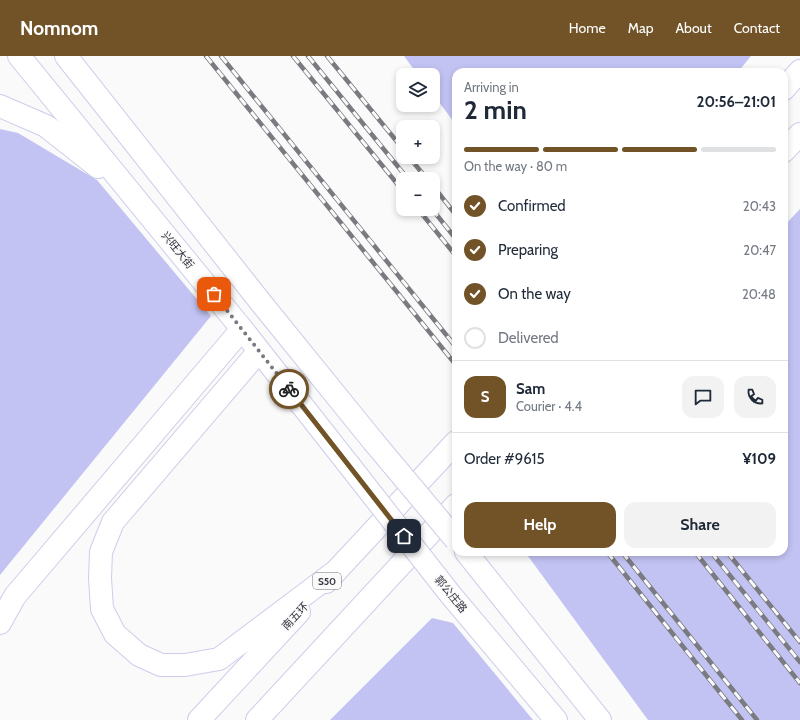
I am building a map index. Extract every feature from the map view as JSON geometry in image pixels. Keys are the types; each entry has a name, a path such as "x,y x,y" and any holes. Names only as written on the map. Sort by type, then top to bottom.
{"main road":[{"name":"兴旺大街","path":"19,56 242,329 350,465"},
{"path":"66,56 262,304 373,441 452,535"},
{"path":"788,84 800,71"},
{"path":"0,106 46,126 130,192"},
{"path":"788,147 800,134"},
{"path":"0,623 15,596 242,329"},
{"path":"259,351 113,522 101,552 100,578 102,609 115,634 139,655 161,665 185,665 219,659 336,571"},
{"name":"南五环","path":"199,720 452,446"},
{"name":"郭公庄路","path":"350,465 450,594 556,720"},
{"path":"257,720 452,509"},
{"path":"469,556 600,720"},
{"path":"268,720 296,678"}],"shaded area":[{"path":"404,56 751,56 741,68 452,68 452,120 440,103 440,68 413,68"},
{"path":"0,129 18,133 97,180 211,316 0,575"},
{"path":"800,209 800,720 648,720 528,556 788,556 788,222"},
{"path":"432,618 453,623 533,720 330,720"}],"railway":[{"path":"206,56 452,360"},
{"path":"221,56 452,342"},
{"path":"293,56 396,182"},
{"path":"308,56 402,172"},
{"path":"327,56 396,140"},
{"path":"415,164 421,172"},
{"path":"440,195 452,210"},
{"path":"424,216 452,251"},
{"path":"438,216 452,234"},
{"path":"610,556 742,720"},
{"path":"625,556 757,720"},
{"path":"698,556 800,683"},
{"path":"714,556 800,662"},
{"path":"730,556 800,642"}],"way so far":[{"path":"214,294 289,389"}],"route":[{"path":"289,389 350,465 404,536"}]}
